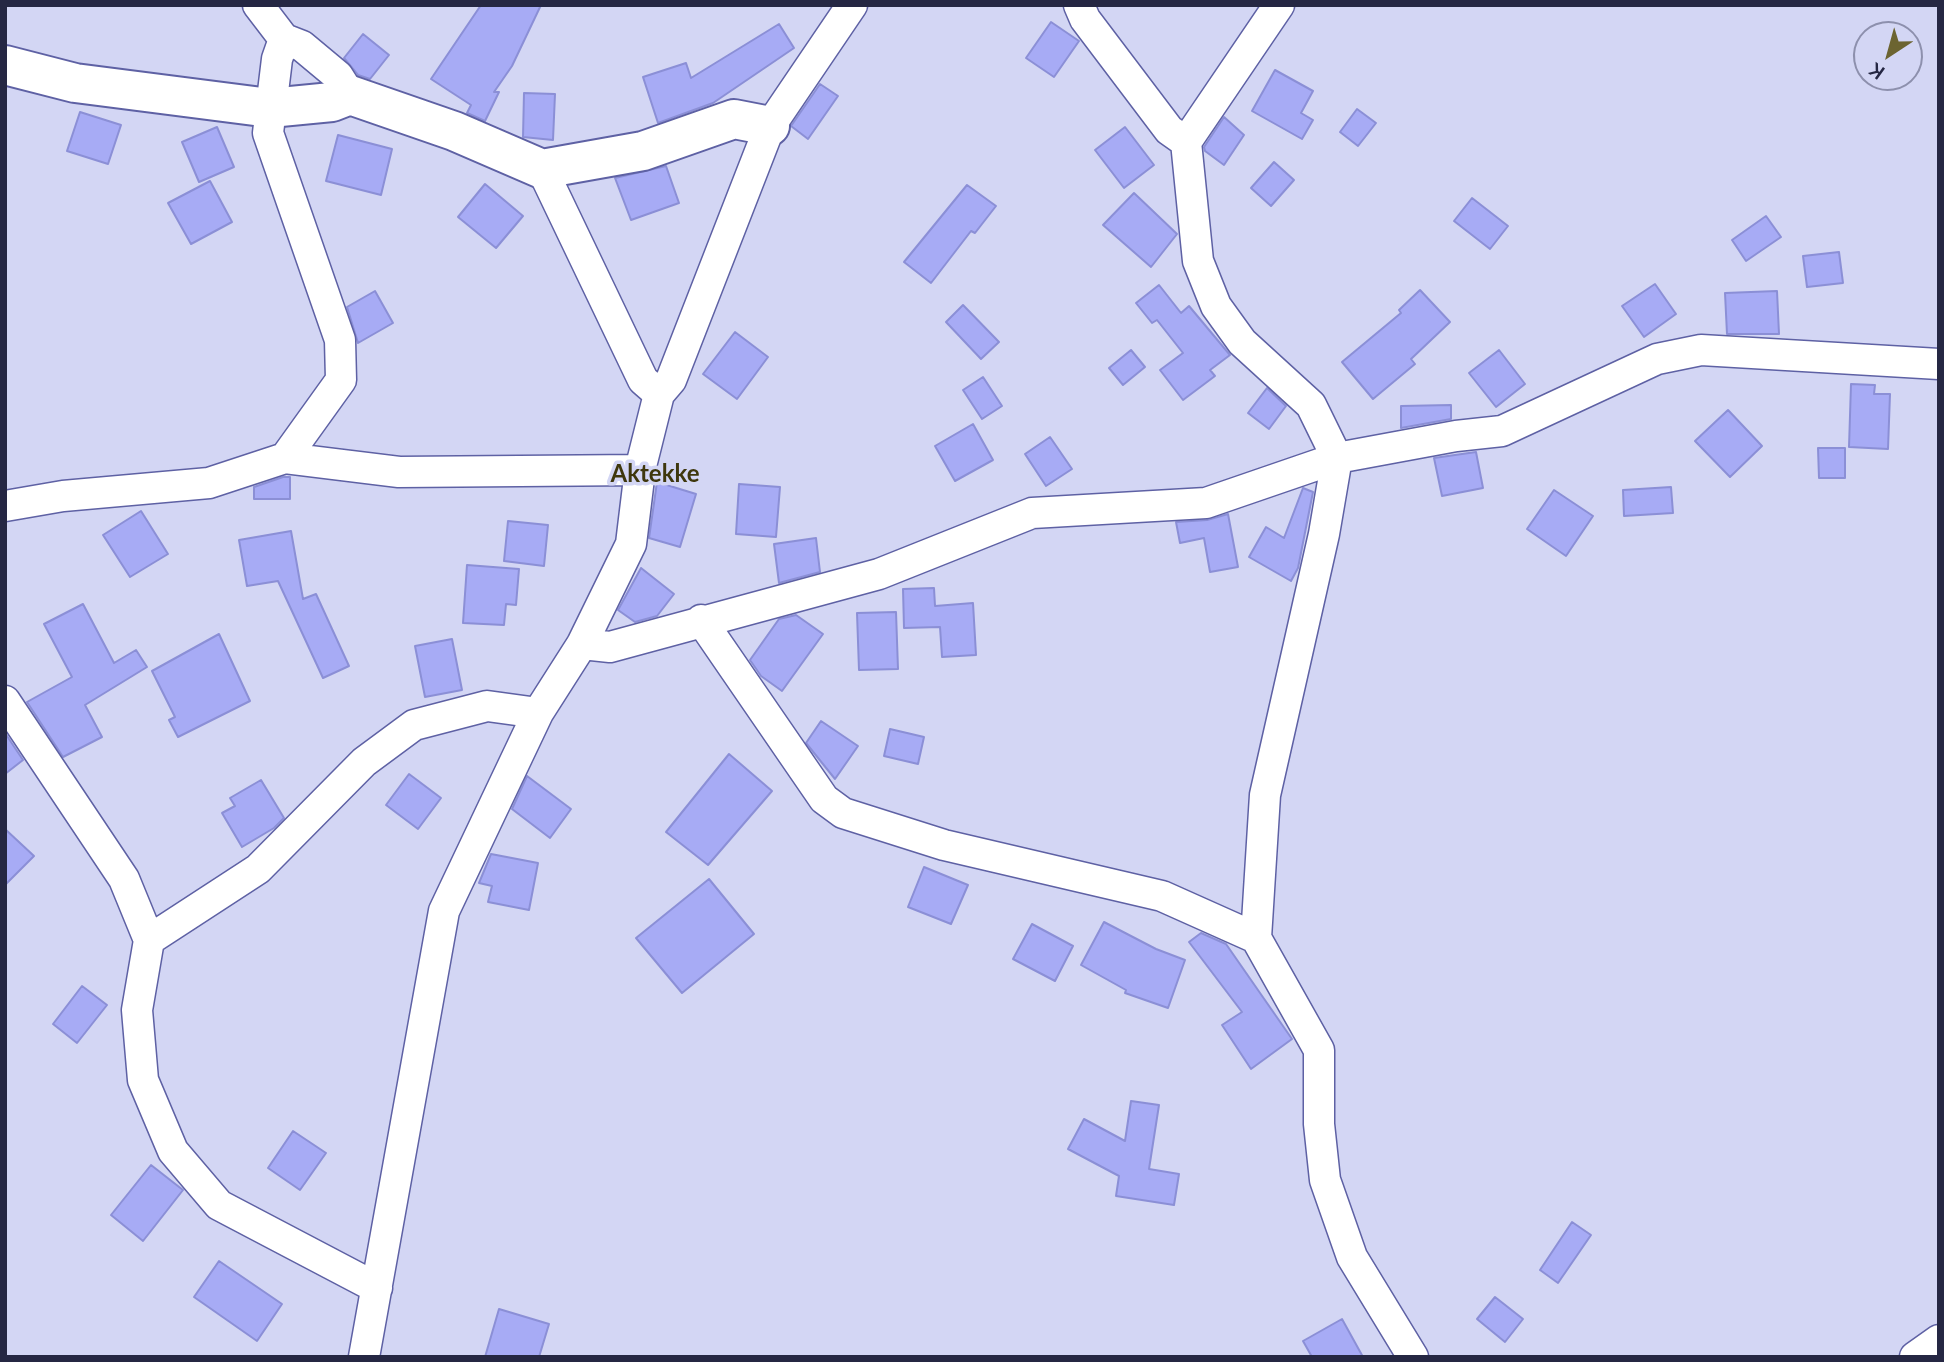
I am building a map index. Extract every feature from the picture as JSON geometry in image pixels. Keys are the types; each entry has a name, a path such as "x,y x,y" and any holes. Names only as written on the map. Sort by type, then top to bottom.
{"street":[{"path":"258,5 284,39 302,46 338,76 350,95 454,131 542,169 643,151 734,119 770,126"},
{"path":"365,1357 444,911 538,713 582,644 631,544 640,470 659,394 671,380 770,126 852,5"},
{"path":"1079,5 1085,19 1169,130 1186,142"},
{"path":"1279,5 1186,142 1198,261 1216,306 1242,342 1311,405 1337,458 1324,534 1265,795 1255,937 1320,1050 1319,1124 1325,1180 1352,1257 1413,1357"},
{"path":"284,39 277,59 268,133 340,340 341,380 285,458"},
{"path":"5,65 75,83 270,108 332,102 350,95"},
{"path":"542,169 643,380 659,394"},
{"path":"582,644 610,647 701,620 878,574 1032,513 1206,503 1337,458 1456,436 1502,431 1657,359 1701,350 1939,364"},
{"path":"5,506 63,496 209,483 285,458 399,472 640,470"},
{"path":"701,620 824,799 844,813 944,845 1162,896 1255,937"},
{"path":"5,701 124,879 149,940 137,1010 143,1080 173,1151 219,1205 377,1288"},
{"path":"149,940 258,869 364,762 414,725 487,706 538,713"},
{"path":"1915,1357 1939,1340"}],"building":[{"path":"481,5 541,5 512,66 494,92 499,92 485,121 467,113 471,105 431,79"},
{"path":"1051,22 1079,41 1054,77 1026,58"},
{"path":"779,24 794,48 713,103 658,123 643,77 686,63 691,78"},
{"path":"363,34 389,55 370,79 358,75 344,58"},
{"path":"1275,70 1313,91 1301,113 1313,120 1302,139 1252,111"},
{"path":"820,84 838,96 808,139 791,126"},
{"path":"524,93 555,94 553,140 523,137"},
{"path":"1357,109 1376,123 1358,146 1340,132"},
{"path":"80,112 121,125 108,164 67,151"},
{"path":"1224,117 1244,135 1224,165 1205,151 1204,147"},
{"path":"217,127 234,167 199,182 182,142"},
{"path":"1125,127 1154,165 1124,188 1095,150"},
{"path":"338,135 392,149 381,195 326,181"},
{"path":"1274,162 1294,180 1271,206 1251,188"},
{"path":"666,166 679,203 631,220 615,178"},
{"path":"210,181 232,222 191,244 168,203"},
{"path":"485,184 523,216 496,248 458,217"},
{"path":"967,185 996,206 975,233 971,231 931,283 904,262"},
{"path":"1134,193 1177,234 1151,267 1103,225"},
{"path":"1472,198 1508,226 1490,249 1454,221"},
{"path":"1766,216 1781,237 1746,261 1732,240"},
{"path":"1839,252 1843,283 1807,287 1803,256"},
{"path":"1655,284 1676,314 1644,337 1622,306"},
{"path":"1159,285 1181,313 1189,306 1230,355 1210,370 1215,376 1183,400 1160,370 1183,353 1157,320 1152,323 1136,303"},
{"path":"1420,290 1450,322 1411,359 1415,364 1373,399 1342,362 1401,313 1399,310"},
{"path":"375,291 393,323 358,343 347,307"},
{"path":"1777,291 1779,334 1727,334 1725,293"},
{"path":"963,305 999,342 981,359 946,322"},
{"path":"735,332 768,357 737,399 703,374"},
{"path":"1131,350 1145,367 1123,385 1109,368"},
{"path":"1499,350 1525,384 1496,407 1469,373"},
{"path":"983,377 1002,406 982,419 963,390"},
{"path":"1851,384 1875,385 1874,394 1890,394 1888,449 1849,447"},
{"path":"1267,388 1286,406 1269,429 1248,413"},
{"path":"1451,405 1451,419 1401,428 1401,406"},
{"path":"1728,410 1762,446 1730,477 1695,441"},
{"path":"973,424 993,460 955,481 935,446"},
{"path":"1050,437 1072,469 1046,486 1025,454"},
{"path":"1818,448 1845,448 1845,478 1819,478"},
{"path":"1476,452 1483,488 1442,496 1434,458"},
{"path":"290,477 290,499 254,499 254,487"},
{"path":"657,482 696,494 680,547 649,538"},
{"path":"739,484 780,487 776,537 736,534"},
{"path":"1671,487 1673,513 1624,516 1623,490"},
{"path":"1303,488 1313,492 1298,568 1291,581 1249,557 1266,527 1284,538"},
{"path":"1554,490 1593,516 1566,556 1527,529"},
{"path":"141,511 168,554 130,577 103,535"},
{"path":"1228,514 1238,567 1210,572 1204,538 1180,543 1176,522 1207,520"},
{"path":"508,521 548,525 544,566 504,561"},
{"path":"291,531 303,599 316,594 349,666 323,678 278,581 247,586 239,540"},
{"path":"816,538 820,572 779,583 774,544"},
{"path":"467,565 519,569 516,605 506,604 504,625 463,623"},
{"path":"641,568 674,594 657,616 635,622 618,610"},
{"path":"934,588 935,606 973,603 976,655 942,657 940,627 904,628 903,589"},
{"path":"83,604 114,663 136,650 147,667 85,705 102,737 63,757 27,702 72,677 44,624"},
{"path":"896,612 898,669 859,670 857,613"},
{"path":"796,615 823,634 782,691 761,676 750,660 779,619"},
{"path":"219,634 250,701 178,737 169,720 175,717 152,671"},
{"path":"452,639 462,690 425,697 415,646"},
{"path":"821,721 858,746 835,779 806,743"},
{"path":"890,729 924,737 918,764 884,756"},
{"path":"5,733 23,760 5,774"},
{"path":"729,754 772,791 708,865 666,832"},
{"path":"409,774 441,798 418,829 386,805"},
{"path":"527,776 571,809 550,838 512,809"},
{"path":"261,780 284,818 274,828 242,847 222,813 235,806 230,798"},
{"path":"5,829 34,856 5,885"},
{"path":"491,854 538,863 529,910 488,902 492,886 479,883"},
{"path":"924,867 968,885 951,924 908,907"},
{"path":"709,879 754,934 682,993 636,938"},
{"path":"1104,922 1156,949 1185,960 1168,1008 1125,993 1126,990 1081,965"},
{"path":"1032,924 1073,946 1055,981 1013,959"},
{"path":"1201,933 1226,944 1292,1039 1251,1069 1222,1025 1242,1012 1189,942"},
{"path":"82,986 107,1005 77,1043 53,1024"},
{"path":"1131,1101 1159,1105 1149,1169 1179,1174 1174,1205 1116,1196 1119,1176 1068,1149 1084,1119 1125,1141"},
{"path":"293,1131 326,1153 300,1190 268,1168"},
{"path":"151,1165 183,1190 143,1241 111,1215"},
{"path":"1572,1222 1591,1235 1558,1283 1540,1270"},
{"path":"219,1261 282,1304 257,1341 194,1297"},
{"path":"1495,1297 1523,1319 1505,1342 1477,1319"},
{"path":"499,1309 549,1324 539,1357 485,1357"},
{"path":"1342,1319 1363,1357 1312,1357 1303,1341"}],"district":[{"name":"Aktekke","path":"655,474"}]}
